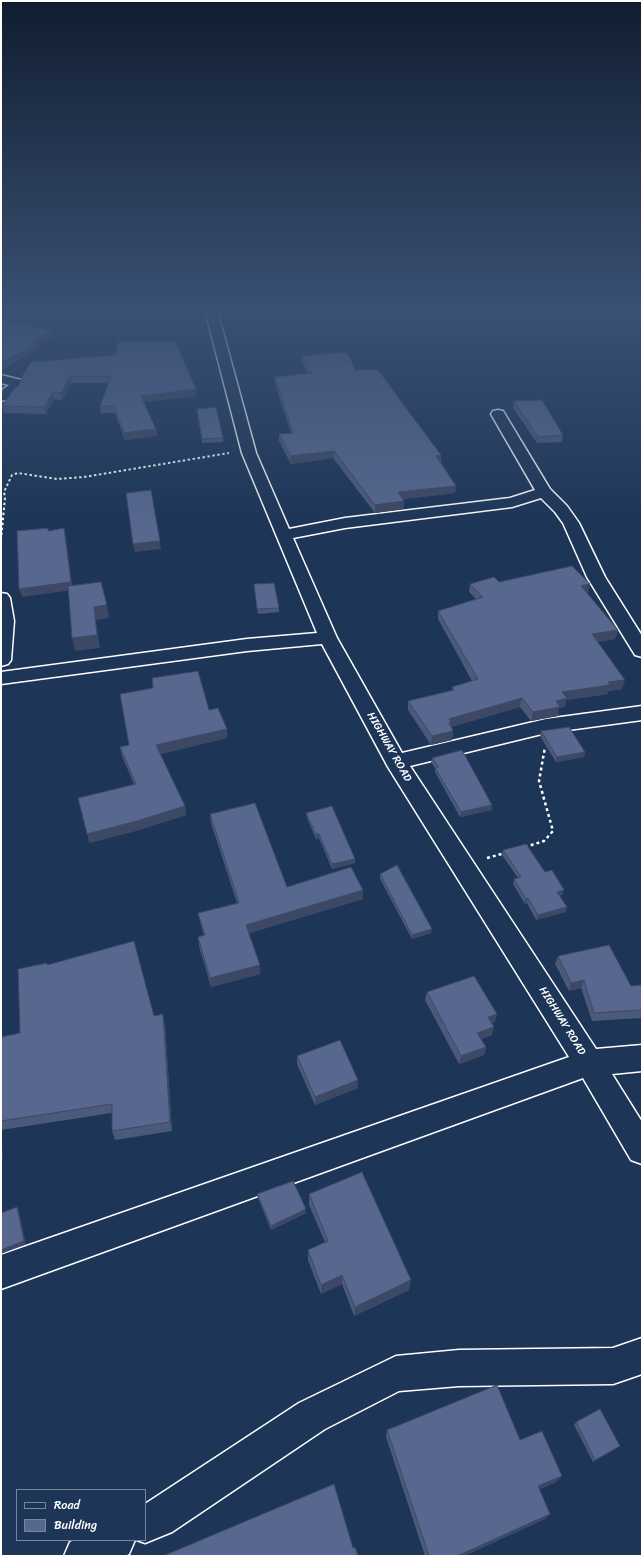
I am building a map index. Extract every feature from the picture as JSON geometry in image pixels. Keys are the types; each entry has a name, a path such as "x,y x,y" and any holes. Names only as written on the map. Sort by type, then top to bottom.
{"street":[{"path":"1,397 14,388 16,383 15,383"},
{"name":"HIGHWAY ROAD","path":"230,383 249,453 328,638 396,762 589,1063 642,1149"},
{"path":"498,414 544,492 561,509 571,523 596,577 642,651"},
{"path":"283,535 345,523 512,502 544,492"},
{"path":"1,598 5,621 1,660"},
{"path":"1,678 247,645 328,638"},
{"path":"396,762 546,726 642,713"},
{"path":"1,1272 589,1063 642,1058"},
{"path":"146,1524 158,1518 312,1416 396,1374 459,1368 613,1366 642,1356"},
{"path":"84,1556 113,1541"}],"path":[{"path":"1,540 5,498 4,492 12,475 18,473 57,479 84,477 213,455 249,453"},
{"path":"522,848 544,841 553,831 539,781 544,756 546,726"},
{"path":"463,866 507,852"}],"building":[{"path":"20,383 66,383 61,393 53,392 44,407 2,406 14,389"},
{"path":"109,383 193,383 196,389 141,396 156,429 124,433 114,406 100,406"},
{"path":"277,383 387,383 441,455 436,456 456,486 398,492 404,501 375,505 334,451 290,456 279,434 293,433"},
{"path":"542,400 563,435 538,437 514,401"},
{"path":"216,407 223,438 202,439 197,409"},
{"path":"151,490 160,541 133,544 126,493"},
{"path":"48,528 48,531 64,528 71,582 19,589 17,531"},
{"path":"572,566 590,584 581,586 618,630 592,634 625,680 608,682 610,685 562,692 567,698 556,701 560,707 533,712 522,698 449,719 451,722 449,723 453,731 432,736 408,701 454,690 452,687 478,679 438,611 483,597 470,584 494,577 499,582"},
{"path":"101,582 107,605 94,607 97,635 72,638 68,586"},
{"path":"274,583 279,608 257,609 254,584"},
{"path":"198,671 209,710 218,708 227,729 156,745 185,806 137,821 87,834 78,798 136,784 120,747 129,745 120,694 153,688 152,678"},
{"path":"569,727 585,752 557,757 541,731"},
{"path":"462,750 492,805 461,812 435,768 439,767 432,758"},
{"path":"255,803 287,887 351,867 363,890 246,925 260,965 210,978 198,937 205,935 198,913 239,903 210,814"},
{"path":"332,806 355,859 332,864 319,834 316,834 306,813"},
{"path":"526,844 545,872 552,870 564,890 557,892 567,907 538,915 528,898 526,899 514,879 521,877 503,850"},
{"path":"397,865 432,929 412,935 380,874"},
{"path":"134,941 154,1016 163,1014 170,1122 112,1131 112,1104 1,1121 1,1037 20,1033 18,969 47,963 47,965"},
{"path":"609,945 631,986 642,985 642,1010 594,1013 584,980 571,983 558,956"},
{"path":"474,976 497,1014 488,1017 494,1027 477,1033 486,1047 461,1056 427,992"},
{"path":"340,1040 358,1080 315,1097 297,1056"},
{"path":"362,1172 411,1280 355,1307 342,1275 321,1285 308,1250 328,1241 309,1194"},
{"path":"293,1181 306,1209 271,1226 257,1194"},
{"path":"17,1207 24,1241 1,1250 1,1213"},
{"path":"497,1385 520,1440 542,1431 562,1476 538,1486 550,1514 457,1556 429,1556 387,1430"},
{"path":"600,1409 620,1446 595,1460 576,1422"},
{"path":"334,1484 353,1548 355,1547 358,1556 163,1556"}]}
